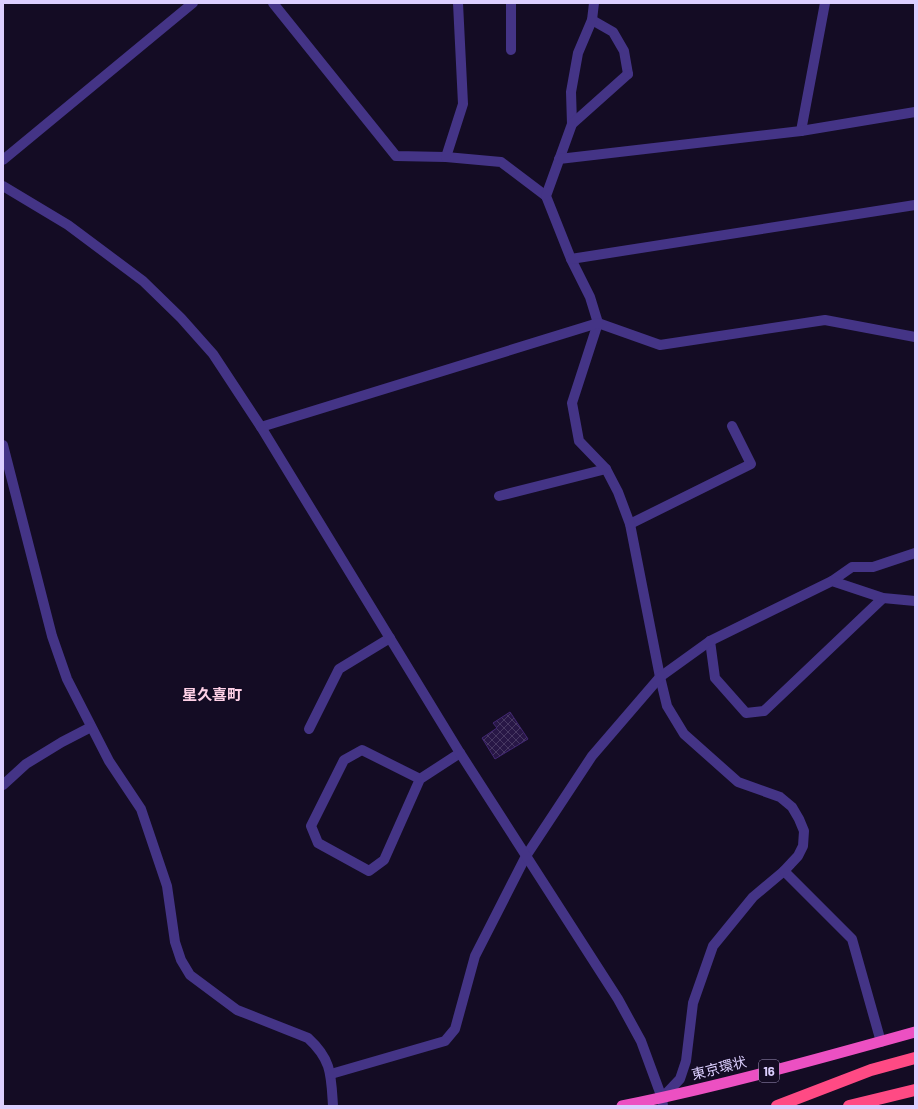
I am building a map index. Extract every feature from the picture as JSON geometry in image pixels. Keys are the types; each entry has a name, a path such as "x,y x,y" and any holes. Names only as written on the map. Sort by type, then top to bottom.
{"highway":[{"name":"東京環状","path":"622,1106 662,1102 915,1032"},
{"path":"776,1106 871,1070 915,1058"},
{"path":"849,1106 915,1090"}],"street":[{"path":"3,160 193,3"},
{"path":"274,3 396,156 446,157 501,162 546,196 571,259 590,297 598,322 572,403 579,441 606,469 618,492 630,524 667,706 684,734 738,782 780,797 792,807 800,819 804,831 803,846 798,856 784,871 753,897 713,946 693,1003 685,1066 680,1079 662,1102"},
{"path":"446,157 463,104 458,3"},
{"path":"511,3 511,50"},
{"path":"546,196 572,124 571,92 578,53 592,20 594,3"},
{"path":"801,131 825,3"},
{"path":"572,124 628,74 624,51 613,32 592,20"},
{"path":"560,159 801,131 915,112"},
{"path":"3,186 68,225 143,281 181,318 213,354 261,428 460,753 618,999 641,1041 662,1102"},
{"path":"571,259 915,205"},
{"path":"261,428 598,322 660,345 825,320 915,337"},
{"path":"630,524 751,464 732,426"},
{"path":"3,445 52,636 67,680 90,727 109,761 141,809 167,886 175,942 181,960 190,975 236,1010 308,1038 323,1055 331,1074 333,1106"},
{"path":"498,496 606,469"},
{"path":"331,1074 445,1041 455,1029 475,956 526,856 592,756 660,677 710,641 832,581 852,567 873,567 915,553"},
{"path":"832,581 883,598 915,601"},
{"path":"710,641 715,678 746,713 764,710 883,598"},
{"path":"310,729 339,669 390,638"},
{"path":"3,785 26,764 90,727"},
{"path":"420,779 362,750 344,760 311,826 318,843 369,870 384,860 420,779 460,753"},
{"path":"784,871 852,939 881,1042"}],"building":[{"path":"510,712 528,739 495,759 482,738 497,728 493,723"}],"district":[{"name":"星久喜町","path":"212,695"}]}
